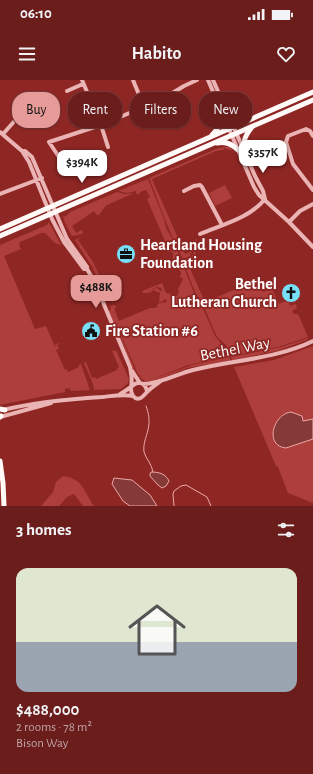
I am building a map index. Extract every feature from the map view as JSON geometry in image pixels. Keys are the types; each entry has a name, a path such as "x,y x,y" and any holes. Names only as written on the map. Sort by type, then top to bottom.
{"main road":[{"path":"0,236 51,210 313,92"},
{"path":"0,229 51,210 212,144 313,100"},
{"path":"252,118 256,118"},
{"path":"245,154 244,144 246,135 255,125"},
{"path":"208,138 218,128"},
{"path":"212,144 225,143 234,146 238,150"},
{"path":"0,461 4,506"}],"street":[{"path":"133,80 138,92"},
{"path":"174,92 197,80"},
{"path":"208,80 214,92"},
{"path":"213,80 217,92"},
{"path":"67,91 82,82 86,92"},
{"path":"12,122 1,133 22,151 29,162 36,180 67,239 87,267 130,367 132,379 131,392 133,396"},
{"path":"65,166 49,142 92,128"},
{"path":"102,128 108,147"},
{"path":"200,234 246,214 261,204 265,199 264,191 231,129"},
{"path":"313,136 310,130 306,129 288,136 286,142 293,164 313,190"},
{"path":"234,134 238,150 259,195 289,222 313,247"},
{"path":"22,151 25,151 32,157 42,178 51,210"},
{"path":"0,194 42,178"},
{"path":"184,191 200,185 222,225"},
{"path":"289,222 300,211 313,204"},
{"name":"Bethel Way","path":"142,383 151,384 194,370 274,354 290,350 313,341"},
{"path":"1,413 36,402 119,395 141,398 145,396 147,392 146,388 130,367"},
{"name":"Bethel Way","path":"147,392 161,381"},
{"path":"119,395 132,387 135,383 142,383"},
{"path":"1,413 37,408 59,400"}],"shaded area":[{"path":"229,147 233,151 224,148 223,150 216,151 152,179 185,254 190,252 197,239 190,256 183,259 169,229 149,178 216,149"},
{"path":"148,179 164,219 166,228 173,240 194,293 200,302 215,336 225,348 229,357 188,365 150,380 144,379 138,374 113,316 137,375 133,370 125,348 108,311 111,309 110,306 114,305 117,307 114,308 119,321 150,308 156,308 158,304 164,302 166,303 167,301 165,299 159,303 160,293 153,290 150,293 150,290 148,293 143,293 142,291 162,283 166,293 171,294 172,297 173,295 177,296 179,292 178,289 183,279 179,276 181,273 173,258 173,253 171,251 168,252 163,242 165,241 147,199 150,197 146,190 140,192 140,194 136,194 136,191 127,193 118,191","holes":["157,287 161,288 162,292 157,288 150,290"]},
{"path":"225,185 232,198 215,206 209,193"},
{"path":"117,192 125,194 134,193 107,205 99,215 97,215 94,211 72,226 76,233 82,230 83,231 82,234 72,236 63,216 65,217 70,212"},
{"path":"49,222 61,245 55,243 45,233 41,233 20,242 19,245 21,249 4,256 35,329 46,326 56,349 55,345 60,344 57,345 59,349 56,350 65,370 67,369 68,372 79,367 81,364 90,390 71,391 69,388 65,389 65,392 0,405 0,245 47,225"},
{"path":"79,238 78,240 93,262 110,299 112,300 108,301 93,268 75,240"},
{"path":"199,241 193,262 188,264 205,302 258,280 263,292 272,289 279,304 288,300 290,306 296,304 297,308 292,311 294,314 299,316 308,337 278,347 231,356 226,345 217,337 204,307 195,292 184,263 185,260 192,255"},
{"path":"83,277 98,306 95,308 78,281"},
{"path":"308,338 307,340 277,351 234,360 232,360 231,357 281,347"},
{"path":"313,346 313,503 288,493 234,367 274,360"},
{"path":"116,350 129,379 128,383 121,389 94,390 84,363 86,362 92,378 95,377 96,379 117,370 119,367 112,351"},
{"path":"230,357 230,361 187,368 155,381 145,381 138,376 150,380 192,365"},
{"path":"291,412 302,416 303,421 313,419 313,439 286,448 279,446 275,442 273,436 276,424 280,418"},
{"path":"151,472 164,475 169,481 166,486 162,488 158,485 150,476"},
{"path":"63,476 79,483 94,506 83,506 74,494 67,497 59,506 41,506 53,492 56,482"},
{"path":"114,478 132,480 150,495 157,506 130,506 123,501 112,484"}],"waterway":[{"path":"146,406 149,424 144,444 144,452 153,472"},
{"path":"174,506 174,491 181,486 186,485 207,497 211,506"}],"place":[{"name":"Heartland Housing Foundation","path":"126,254"},
{"name":"Bethel Lutheran Church","path":"291,293"},
{"name":"Fire Station #6","path":"91,331"}]}
